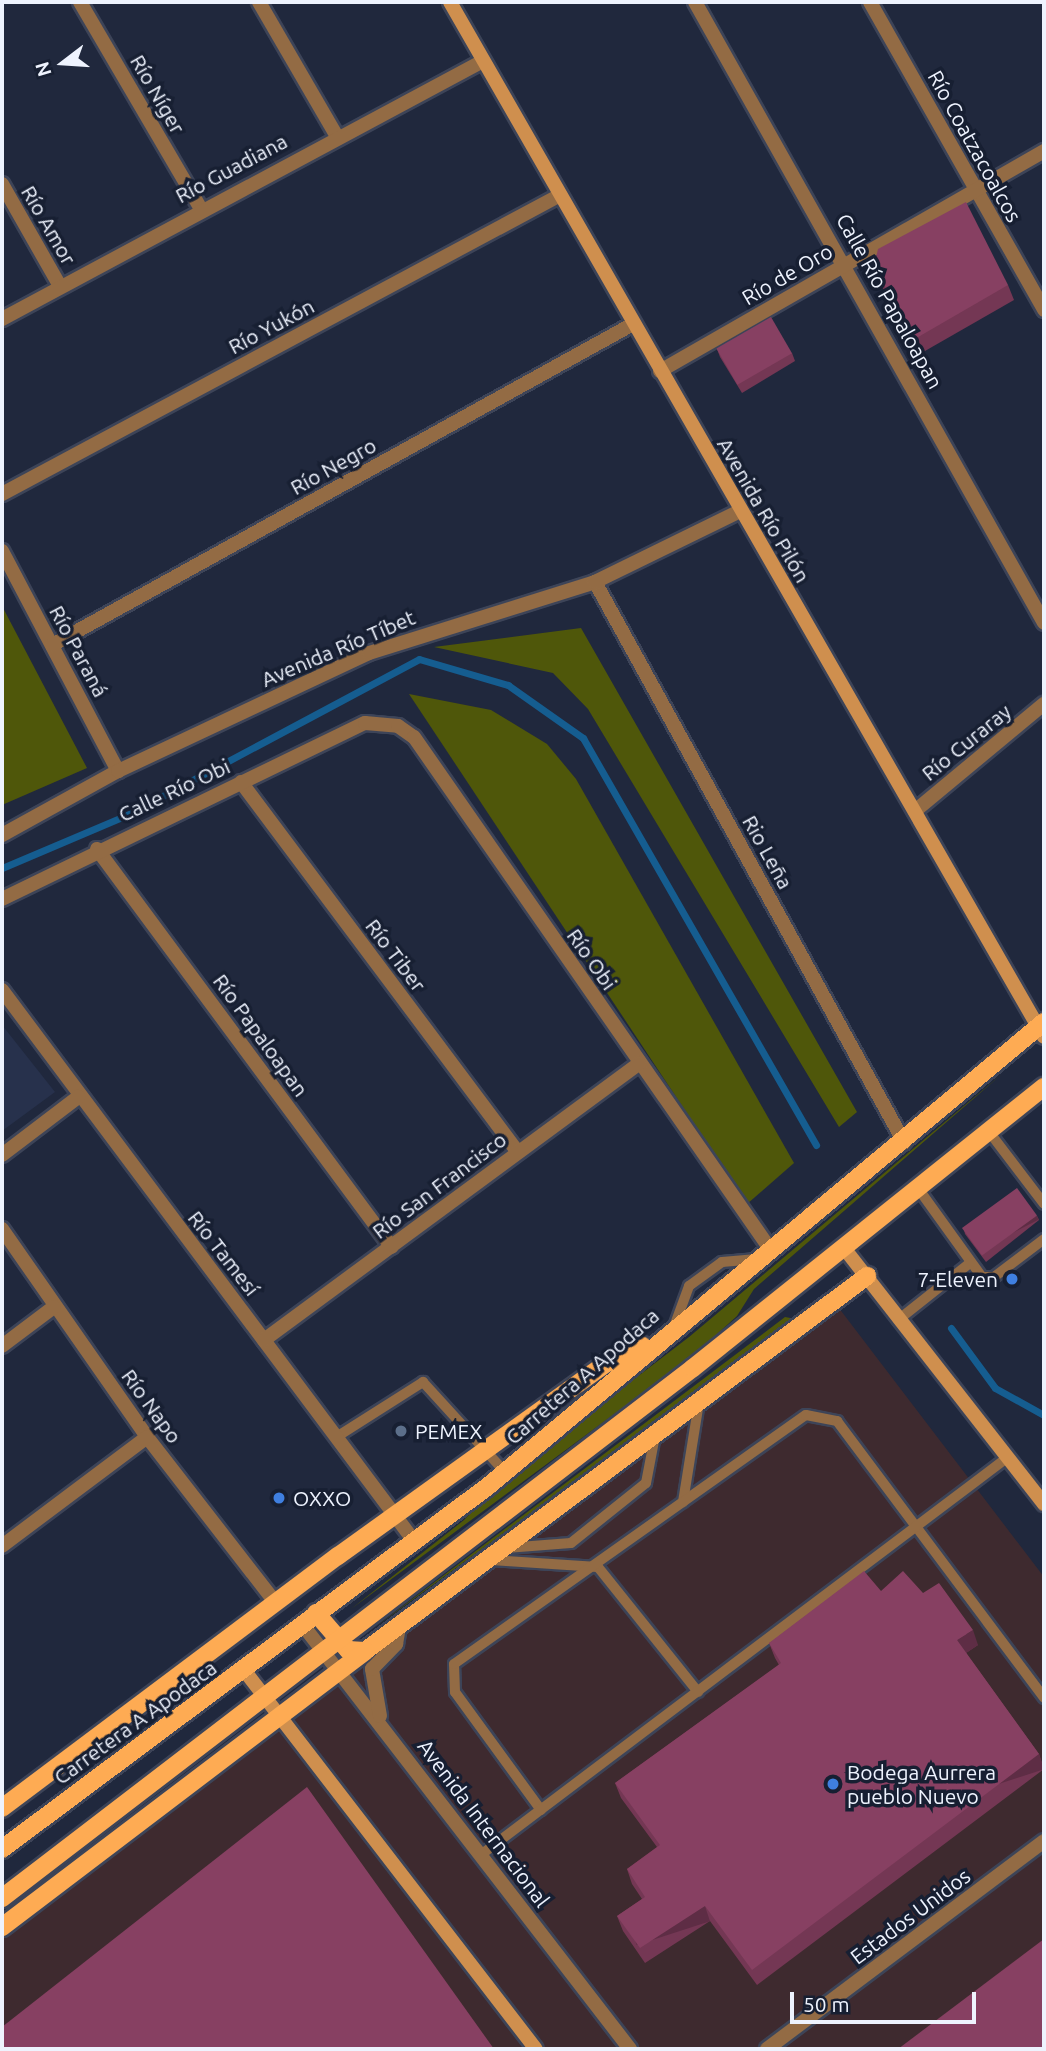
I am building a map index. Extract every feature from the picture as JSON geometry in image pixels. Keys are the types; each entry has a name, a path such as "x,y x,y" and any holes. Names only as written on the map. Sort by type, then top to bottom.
{"main road":[{"name":"Avenida Río Pilón","path":"450,2 740,511 1042,1029"},
{"name":"Carretera A Apodaca","path":"2,1849 505,1472 768,1246 904,1142 1042,1029"},
{"path":"2,1898 267,1698 920,1191 1044,1087"},
{"path":"844,1248 1044,1504"},
{"path":"2,1927 867,1276"},
{"path":"2,1808 275,1602 607,1363 670,1330"},
{"path":"309,1619 332,1646 366,1651"},
{"path":"244,1670 536,2049"}],"street":[{"name":"Río Níger","path":"80,2 200,207"},
{"path":"259,2 336,135"},
{"name":"Calle Río Papaloapan","path":"695,2 846,265 1044,623"},
{"name":"Río Coatzacoalcos","path":"870,2 1044,310"},
{"name":"Río Guadiana","path":"2,319 200,207 483,61"},
{"name":"Río de Oro","path":"660,372 1044,151"},
{"name":"Río Amor","path":"2,184 60,286"},
{"name":"Río Yukón","path":"2,494 560,195"},
{"name":"Río Negro","path":"52,645 633,324"},
{"name":"Avenida Río Tíbet","path":"2,835 118,771 405,638 596,582 740,511"},
{"name":"Río Paraná","path":"2,551 118,771"},
{"name":"Rio Leña","path":"596,582 904,1142"},
{"name":"Río Curaray","path":"915,811 1044,704"},
{"name":"Calle Río Obi","path":"2,899 97,849 365,723"},
{"name":"Río Obi","path":"365,723 398,726 414,737 768,1246"},
{"name":"Río Tiber","path":"241,782 518,1152"},
{"name":"Río Papaloapan","path":"97,849 391,1247"},
{"name":"Río Tamesí","path":"2,990 78,1097 338,1436 414,1541"},
{"name":"Río San Francisco","path":"264,1340 639,1064"},
{"path":"2,1156 78,1097"},
{"name":"Río Napo","path":"2,1229 147,1437 275,1602"},
{"path":"2,1346 54,1307"},
{"path":"2,1546 147,1437"},
{"path":"388,1733 372,1668 396,1644 398,1627"},
{"name":"Avenida Internacional","path":"332,1646 341,1672 630,2049"},
{"name":"Estados Unidos","path":"766,2049 1044,1841"}],"lane":[{"path":"990,1133 1044,1204"},
{"path":"920,1191 982,1277 994,1278 1044,1239"},
{"path":"898,1320 970,1263"},
{"path":"338,1436 396,1394 423,1382 505,1472"},
{"path":"683,1502 699,1402"},
{"path":"541,1810 455,1692 450,1672 598,1567 791,1420 819,1413 837,1421 1044,1698"},
{"path":"506,1548 571,1543 646,1483 655,1436"},
{"path":"482,1854 1008,1457"},
{"path":"491,1560 598,1567 698,1692"}],"shaded area":[{"path":"2,1025 55,1092 2,1131"},
{"path":"832,1299 1044,1577 1044,2049 2,2049 2,1935"}],"green space":[{"path":"2,606 87,768 2,805"},
{"path":"581,628 857,1112 839,1127 588,709 553,673 434,647"},
{"path":"409,694 491,710 547,744 576,779 794,1163 747,1204"},
{"path":"1002,1074 754,1289 737,1316 694,1355 351,1609 464,1520 504,1479 689,1337"},
{"path":"785,1317 796,1319 374,1628"}],"building":[{"path":"966,202 1008,285 913,340 874,266 878,249"},
{"path":"771,317 792,353 737,385 716,348"},
{"path":"1017,1188 1037,1216 982,1255 962,1228"},
{"name":"Bodega Aurrera pueblo Nuevo","path":"864,1571 881,1591 903,1571 923,1593 939,1583 973,1630 957,1640 1039,1754 752,1970 705,1906 640,1948 617,1916 645,1897 627,1869 660,1845 615,1783 781,1663 769,1643"},
{"path":"307,1787 494,2049 2,2049 2,2027"},
{"path":"1044,1939 1044,2049 898,2049"}],"waterway":[{"path":"2,868 127,815 419,659 508,685 583,738 816,1145"},
{"path":"951,1328 995,1388 1044,1415"}],"place":[{"name":"7-Eleven","path":"1012,1279"},
{"name":"PEMEX","path":"401,1431"},
{"name":"OXXO","path":"279,1498"},
{"name":"Bodega Aurrera pueblo Nuevo","path":"833,1784"}]}
